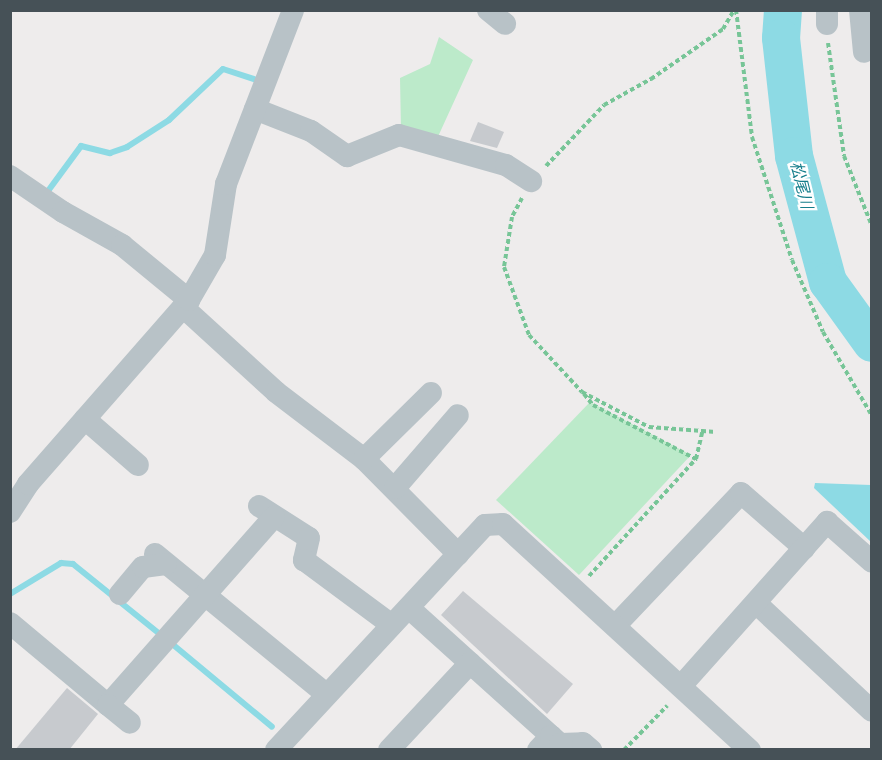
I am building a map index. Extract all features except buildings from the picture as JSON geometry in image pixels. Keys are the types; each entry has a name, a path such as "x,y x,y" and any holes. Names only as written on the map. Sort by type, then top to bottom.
{"street":[{"path":"10,512 17,486 85,419 186,304 215,255 226,184 293,10"},
{"path":"860,10 863,52"},
{"path":"255,109 311,131 347,156 399,135 506,165 531,181"},
{"path":"10,176 63,212 122,245 276,392 364,459 458,554"},
{"path":"364,459 431,393"},
{"path":"395,488 458,416"},
{"path":"85,419 138,465"},
{"path":"615,626 741,493 804,548"},
{"path":"108,705 205,597 267,511 314,528 309,554 304,561 392,625"},
{"path":"681,686 827,522 872,562"},
{"path":"276,750 485,525 503,524 750,750"},
{"path":"124,579 161,559 326,694"},
{"path":"756,603 872,711"},
{"path":"409,608 470,663 544,743 583,743 591,750"},
{"path":"10,623 130,723"},
{"path":"389,750 470,663"}],"path":[{"path":"696,459 593,405 529,335 504,267 512,218 531,181 604,105 651,79 723,29 735,10"},
{"path":"735,10 752,137 792,260 823,332 872,416"},
{"path":"827,17 831,81 843,156 872,226"},
{"path":"582,392 648,427 716,432"},
{"path":"586,578 696,459 702,432"},
{"path":"660,699 674,713"},
{"path":"624,750 666,706"}],"green space":[{"path":"439,37 473,60 436,141 401,130 400,78 430,64"},
{"path":"590,402 691,455 579,575 496,500"}],"water":[{"path":"815,483 871,485 871,542 814,488"}],"waterway":[{"name":"松尾川","path":"783,10 781,38 794,156 828,282 872,343"},
{"path":"48,191 81,146 110,153 127,147 169,120 223,69 256,80"},
{"path":"10,594 61,563 73,564 161,635"},
{"path":"171,643 272,727"}]}
